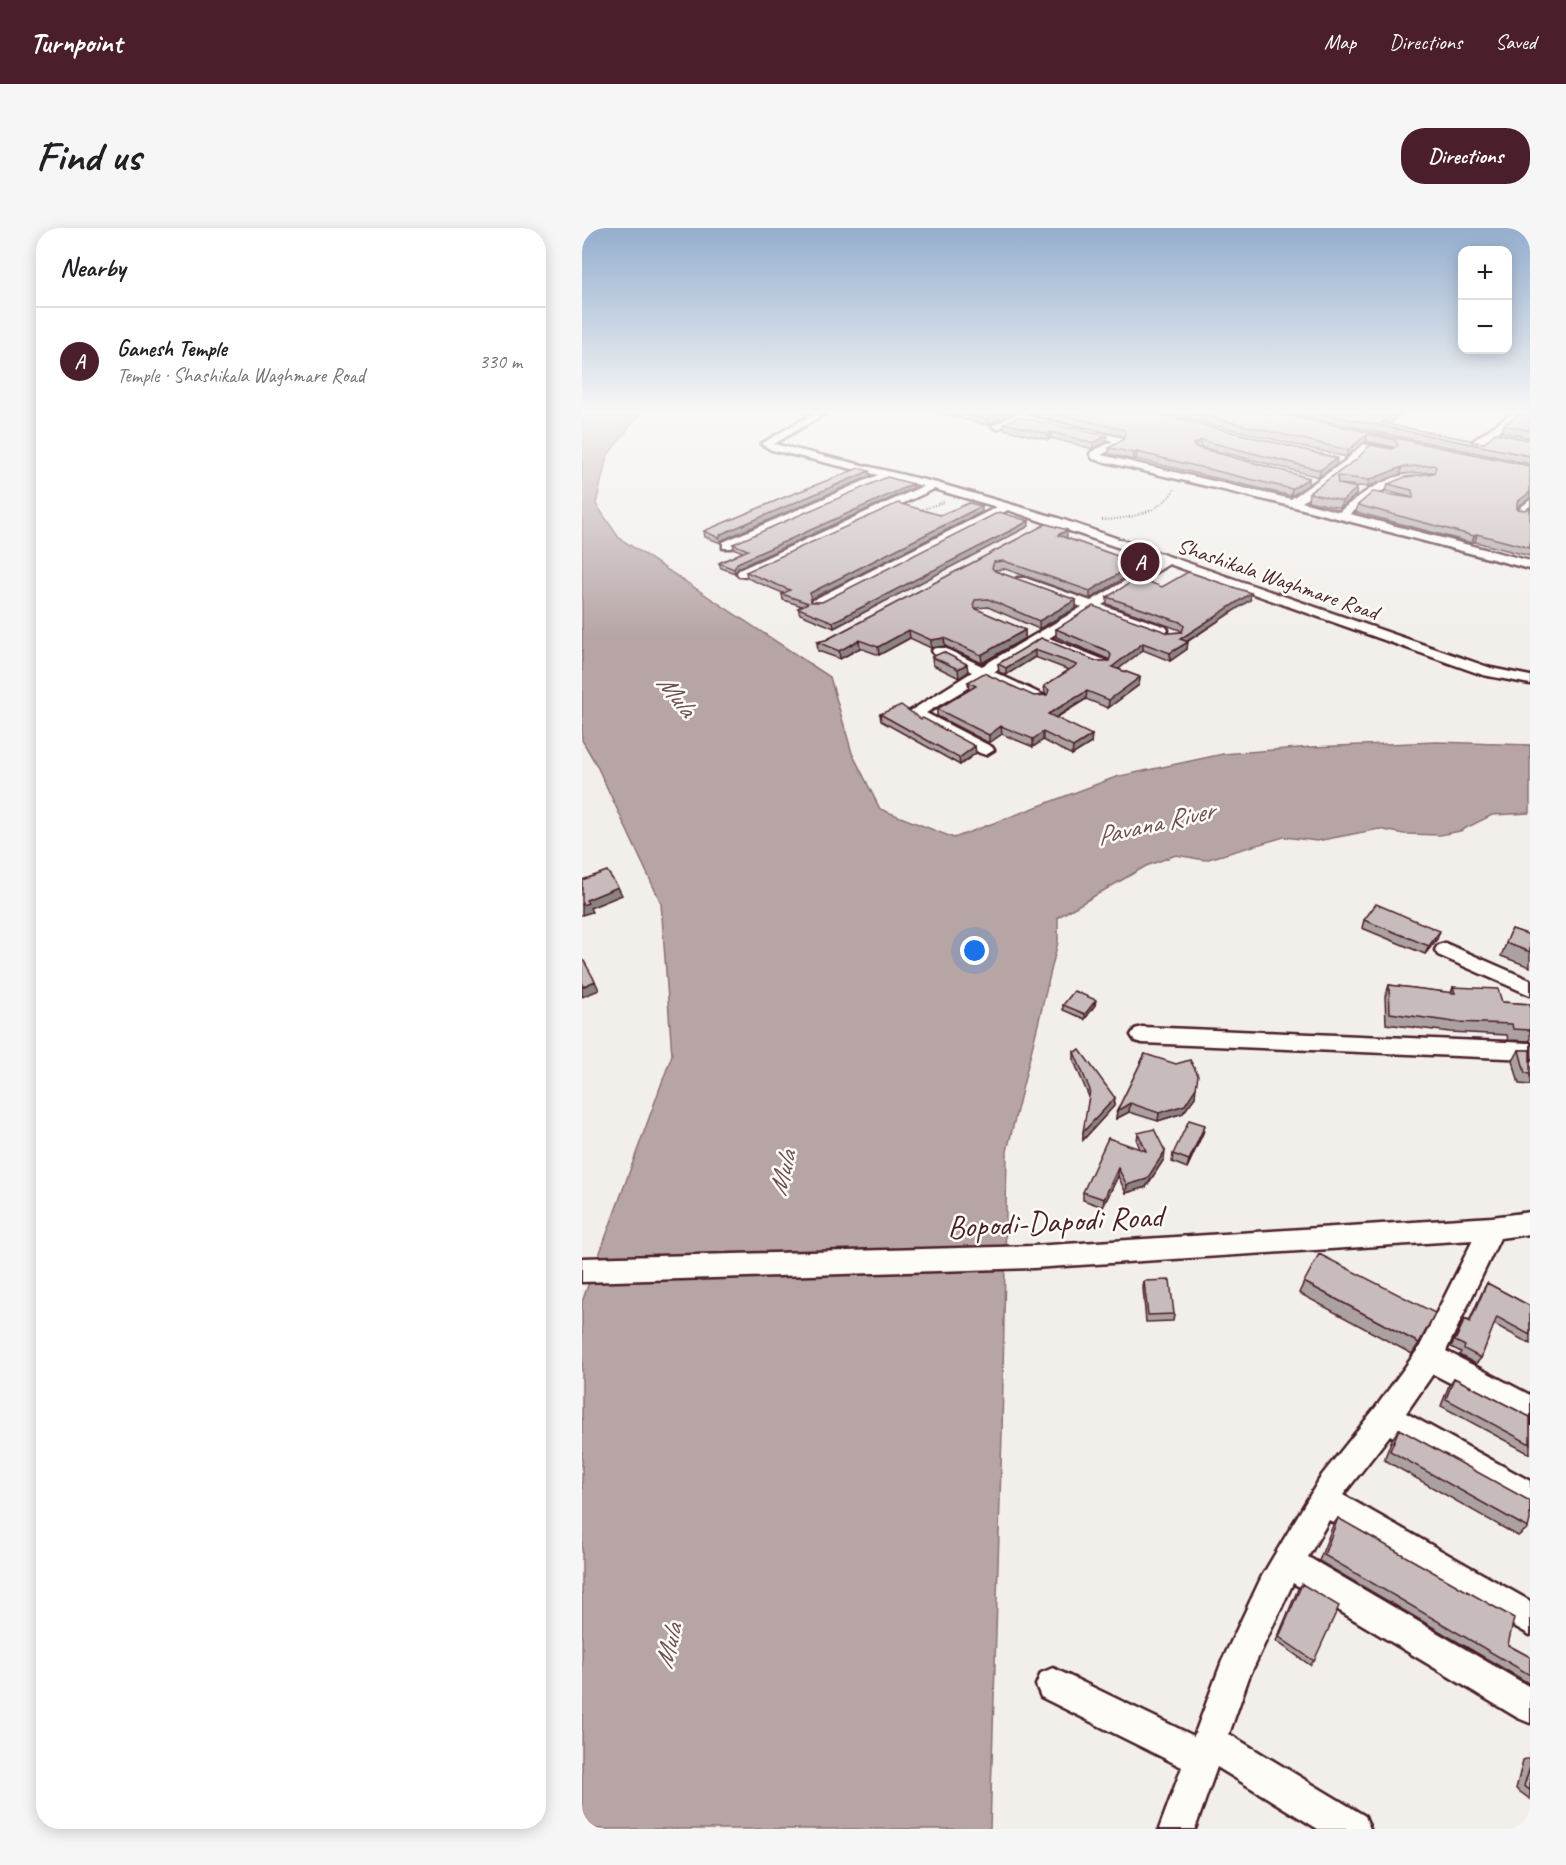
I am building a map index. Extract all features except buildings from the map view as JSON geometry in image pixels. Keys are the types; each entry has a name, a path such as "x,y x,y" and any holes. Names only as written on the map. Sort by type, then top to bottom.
{"street":[{"path":"728,545 860,487"},
{"path":"743,573 929,487"},
{"name":"Shashikala Waghmare Road","path":"939,487 1054,520 1488,672 1530,680"},
{"path":"1227,487 1293,502 1530,566"},
{"path":"1293,502 1310,487"},
{"path":"1342,515 1368,493 1382,487"},
{"path":"1350,489 1387,497"},
{"path":"1530,503 1518,516 1530,523"},
{"path":"818,603 1007,506"},
{"path":"1033,531 1054,520"},
{"path":"986,750 915,713 1168,560"},
{"path":"1010,577 1174,635"},
{"path":"1020,629 1102,663"},
{"path":"939,651 1040,699"},
{"path":"1445,950 1530,988"},
{"path":"1142,1035 1530,1052"},
{"name":"Bopodi-Dapodi Road","path":"582,1270 1033,1257 1492,1228 1530,1222"},
{"path":"1177,1829 1234,1673 1273,1587 1332,1485 1386,1418 1429,1357 1492,1228"},
{"path":"1429,1357 1530,1410"},
{"path":"1386,1418 1530,1497"},
{"path":"1323,1500 1530,1619"},
{"path":"1287,1562 1530,1706"},
{"path":"1053,1685 1206,1750 1352,1829"}],"path":[{"path":"1097,519 1104,521 1159,507 1173,495 1174,487"},
{"path":"912,514 928,506 950,500 956,496 957,492"}],"water":[{"path":"582,487 600,487 596,504 619,538 830,677 852,753 880,809 954,838 1116,777 1223,754 1312,747 1437,742 1530,745 1530,813 1492,815 1460,831 1440,835 1404,834 1379,829 1317,841 1284,837 1205,860 1176,855 1146,866 1058,917 1058,942 1007,1151 1002,1433 990,1829 582,1829 582,1302 672,1055 661,903 596,764 582,740"}],"place":[{"name":"Ganesh Temple","path":"1140,562"}],"water label":[{"name":"Mula","path":"677,695"},
{"name":"Pavana River","path":"1155,823"},
{"name":"Mula","path":"782,1173"},
{"name":"Mula","path":"668,1646"}]}
